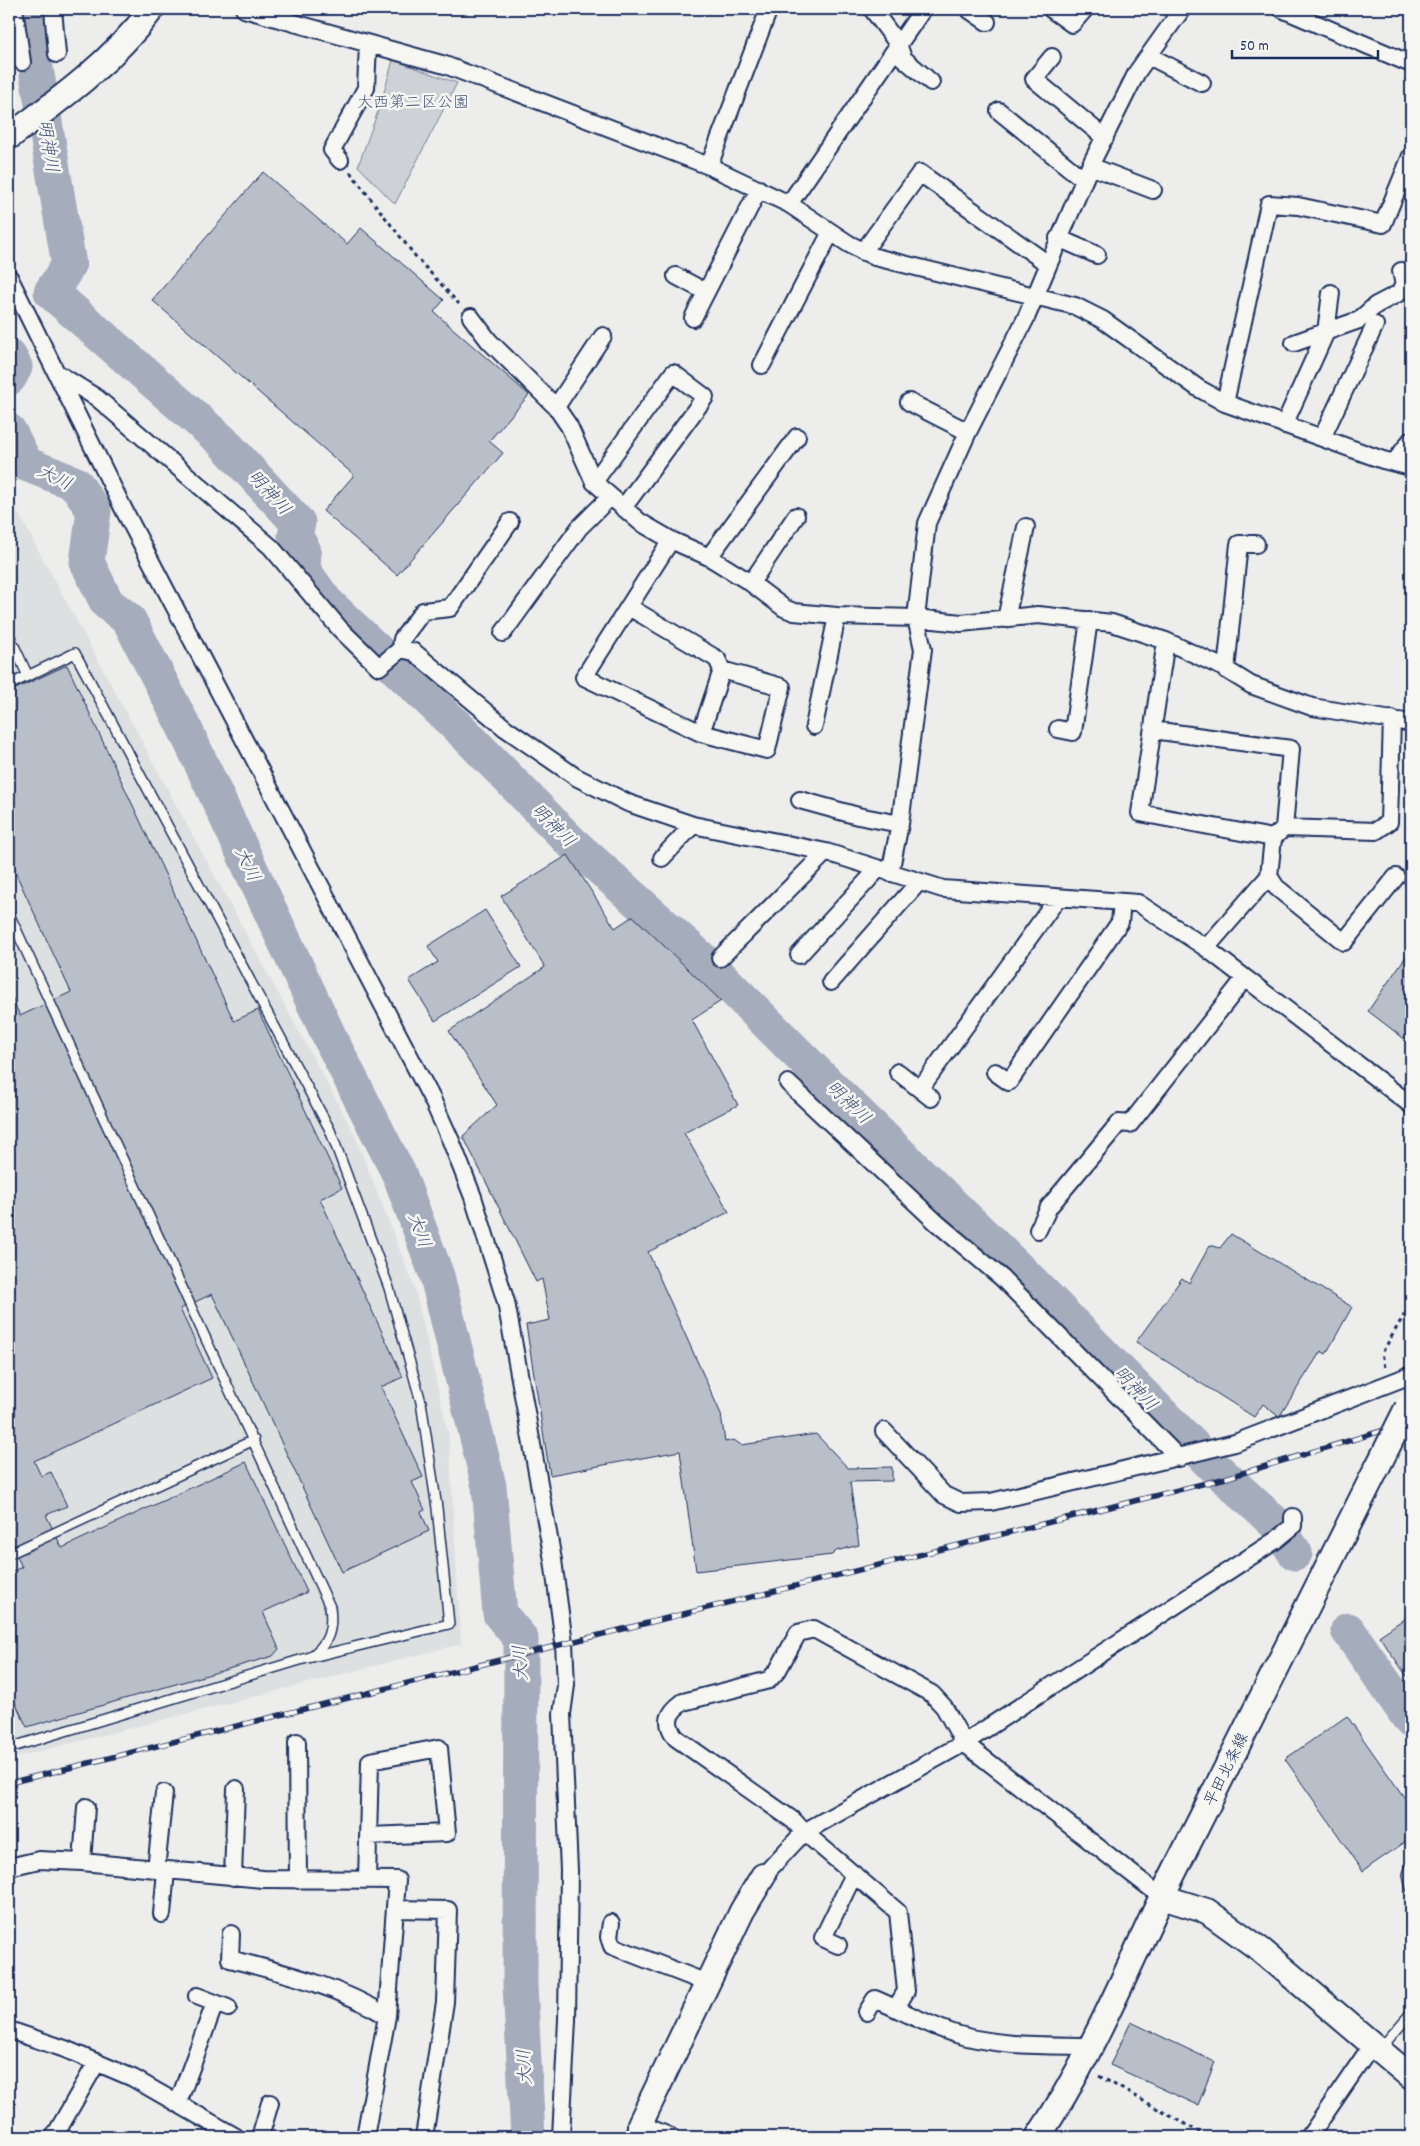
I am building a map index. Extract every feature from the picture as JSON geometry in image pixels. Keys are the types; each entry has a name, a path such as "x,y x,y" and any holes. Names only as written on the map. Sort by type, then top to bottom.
{"main road":[{"path":"9,136 64,96 109,57 152,9"},
{"name":"平田北条線","path":"1038,2137 1086,2056 1112,2007 1162,1897 1409,1404"},
{"path":"635,2130 742,1911 763,1876"},
{"path":"1162,1897 1207,1911 1261,1950 1411,2077"}],"street":[{"path":"14,9 22,62"},
{"path":"53,9 57,54"},
{"path":"244,9 444,65 709,166 789,204 863,252 906,266 1075,306 1103,320 1198,388 1225,403 1394,463 1411,466"},
{"path":"709,166 769,9"},
{"path":"872,9 898,44 903,58 930,82"},
{"path":"789,204 923,9"},
{"path":"968,9 987,22"},
{"path":"1051,9 1072,24 1085,9"},
{"path":"799,954 884,871 900,824 923,649 916,618 927,524 968,432 1026,318 1058,238 1087,173 1138,72 1182,9"},
{"path":"1282,9 1411,64"},
{"path":"340,160 332,150 366,88 368,44"},
{"path":"1149,56 1202,83"},
{"path":"1052,57 1034,79 1105,138"},
{"path":"999,111 1087,173 1153,190"},
{"path":"1225,403 1268,204 1298,206 1384,224 1411,156"},
{"path":"863,252 920,173 1048,264"},
{"path":"693,318 759,189"},
{"path":"762,364 831,232"},
{"path":"1058,238 1098,255"},
{"path":"1294,343 1359,320 1376,305 1399,293 1404,285 1400,270"},
{"path":"676,276 706,292"},
{"path":"9,277 124,510 432,1099 451,1141 489,1244 506,1302 553,1560 564,1643 566,1685 562,1714 569,1870 567,2020 562,2137"},
{"path":"1284,425 1326,332 1332,293"},
{"path":"471,317 489,341 556,407 569,426 594,482 610,497 640,522 671,540 709,557 751,583 784,608 794,612 837,616 916,618 961,623 1038,615 1112,623 1166,641 1226,670 1251,685 1312,707 1411,723"},
{"path":"1322,438 1375,325"},
{"path":"556,407 603,336"},
{"path":"57,373 97,398 271,547 340,629 379,667 394,655 402,639 423,611 450,608 510,522"},
{"path":"594,482 673,373 705,397 623,508"},
{"path":"909,402 968,432"},
{"path":"709,557 797,437"},
{"path":"1394,463 1411,440"},
{"path":"503,632 578,528 610,497"},
{"path":"751,583 796,516"},
{"path":"1006,619 1026,527"},
{"path":"671,540 584,677 701,733 767,750 782,687 722,670"},
{"path":"1226,670 1238,544 1256,544"},
{"path":"628,607 717,659 722,670 701,733"},
{"path":"814,726 837,616"},
{"path":"1058,729 1073,732 1089,620"},
{"path":"1166,641 1140,813 1278,833 1376,831 1389,822 1392,719"},
{"path":"394,655 414,652 505,728 576,777 628,804 693,825 826,852 918,883 943,889 1057,899 1138,903 1206,948 1411,1105"},
{"path":"1153,730 1291,749 1270,876 1206,948"},
{"path":"800,800 858,816 900,824"},
{"path":"662,858 693,825"},
{"path":"720,958 826,852"},
{"path":"1270,876 1276,886 1344,942 1396,877"},
{"path":"830,982 918,883"},
{"path":"898,1072 926,1093 1057,899"},
{"path":"995,1072 1009,1082 1120,922 1122,902"},
{"path":"1038,1230 1049,1208 1119,1123 1130,1124 1245,978"},
{"path":"788,1083 937,1223 1002,1278 1186,1456"},
{"path":"884,1431 944,1495 961,1504 990,1502 1235,1443 1411,1375"},
{"path":"763,1876 804,1832 964,1743 1276,1540 1293,1526 1293,1517"},
{"path":"896,2008 906,1991 898,1912 804,1832 794,1821 676,1738 670,1731 668,1720 672,1709 683,1702 769,1680 778,1670 798,1633 814,1629 932,1694 944,1707 964,1743 1162,1897"},
{"path":"298,1742 298,1880"},
{"path":"367,1880 368,1836 370,1761 439,1748 447,1833 368,1836"},
{"path":"233,1877 236,1789"},
{"path":"162,1914 161,1870 164,1793"},
{"path":"82,1862 86,1808"},
{"path":"9,1867 38,1860 82,1862 233,1877 298,1880 397,1880 387,2016 365,2137"},
{"path":"838,1945 823,1938 854,1874"},
{"path":"395,1909 448,1910 445,2002 424,2137"},
{"path":"611,1923 608,1937 612,1946 707,1983"},
{"path":"231,1934 230,1959 305,1978 365,2003 387,2016"},
{"path":"178,2103 221,2005 197,1996"},
{"path":"867,2012 875,1999 955,2034 1086,2056"},
{"path":"9,2030 65,2049 133,2078 178,2103 211,2131 236,2137"},
{"path":"1309,2137 1375,2048"},
{"path":"54,2137 97,2062"},
{"path":"260,2137 270,2103"},
{"path":"635,2130 671,2137"}],"lane":[{"path":"9,635 28,676"},
{"path":"9,685 75,654 330,1130 392,1297 421,1402 437,1508 449,1624 304,1659 9,1748"},
{"path":"9,914 330,1607 332,1622 328,1637 321,1649 304,1659"},
{"path":"9,1554 254,1440"},
{"path":"1411,1866 1408,1875 1411,1888"},
{"path":"1375,2048 1411,2013"}],"path":[{"path":"340,160 416,257 471,317"},
{"path":"1389,1384 1382,1353 1411,1303"},
{"path":"1086,2056 1208,2137"}],"shaded area":[{"path":"9,496 354,1133 415,1289 449,1436 461,1644 9,1759"}],"green space":[{"name":"大西第二区公園","path":"393,60 457,83 395,204 358,166 381,103"}],"building":[{"path":"263,172 347,244 361,228 444,300 434,312 529,395 489,441 503,453 397,575 323,511 354,475 152,300"},
{"path":"67,665 234,1021 258,1010 342,1188 320,1199 403,1377 381,1387 423,1477 412,1482 425,1510 421,1512 429,1531 342,1572 212,1294 180,1309 212,1378 34,1461 41,1476 51,1472 67,1506 46,1515 62,1548 246,1462 307,1592 263,1612 279,1649 273,1656 27,1727 9,1690 9,1573 22,1567 9,1540 9,991 20,1016 71,992 9,859 9,692"},
{"path":"568,855 615,928 633,916 721,1001 692,1020 738,1105 684,1133 729,1212 648,1252 721,1414 725,1442 734,1440 741,1445 816,1434 848,1468 892,1467 892,1481 850,1482 859,1545 836,1551 832,1555 696,1571 680,1451 550,1475 526,1325 550,1320 542,1279 536,1282 463,1136 497,1105 449,1031 545,967 501,896"},
{"path":"485,910 521,967 435,1021 409,980 438,962 428,946"},
{"path":"1411,949 1411,1044 1368,1011"},
{"path":"1231,1234 1352,1307 1326,1354 1321,1351 1279,1417 1263,1404 1254,1417 1136,1342 1182,1278 1189,1283 1210,1245 1220,1248"},
{"path":"1411,1614 1411,1682 1379,1636"},
{"path":"1347,1716 1411,1807 1411,1838 1363,1871 1285,1759"},
{"path":"1131,2022 1215,2062 1198,2105 1110,2065"}],"waterway":[{"name":"明神川","path":"26,9 69,265 51,292 223,442 298,523 295,536 304,551 303,570 326,602 464,733 571,842 712,968 1031,1281 1213,1466 1275,1523 1295,1553"},
{"name":"大川","path":"9,356 15,367 9,378"},
{"name":"大川","path":"9,431 26,464 76,484 94,511 87,562 107,603 129,620 185,729 330,1038 400,1176 437,1276 489,1486 500,1614 521,1639 520,1985 528,2137"},
{"name":"明神川","path":"1348,1630 1411,1721"}],"railway":[{"path":"9,1783 1226,1478 1411,1422"}]}
